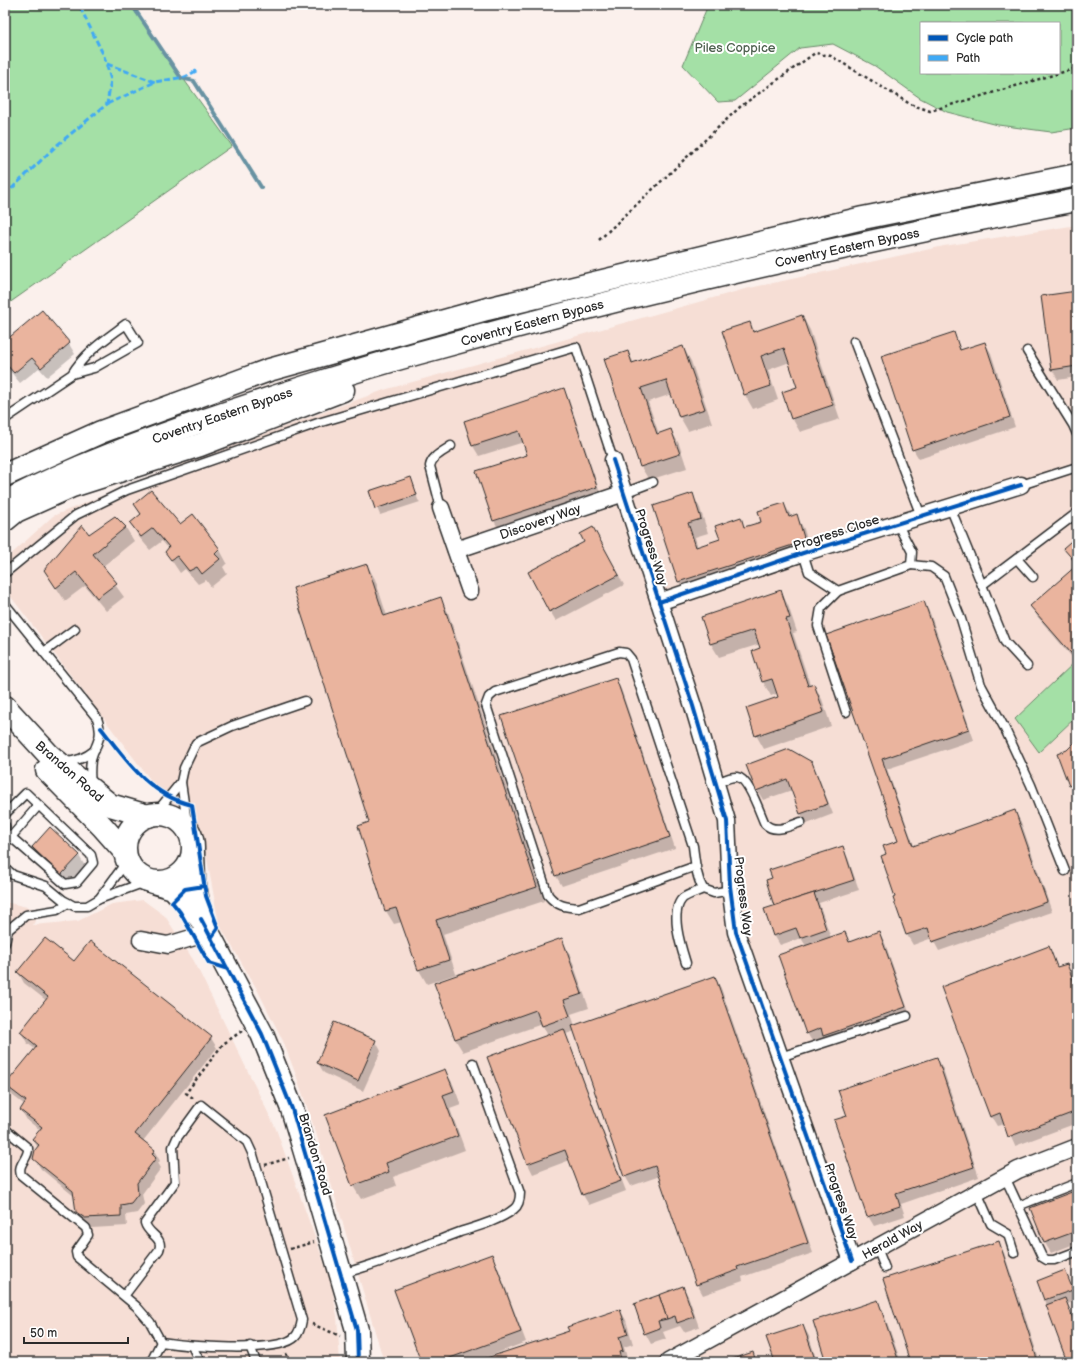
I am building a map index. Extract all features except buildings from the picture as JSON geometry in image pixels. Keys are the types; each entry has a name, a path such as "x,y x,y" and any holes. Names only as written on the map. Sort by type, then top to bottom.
{"main road":[{"name":"Coventry Eastern Bypass","path":"5,475 101,432 269,370 487,309 603,280 863,218 1077,175"},
{"name":"Coventry Eastern Bypass","path":"5,502 29,489 167,432 298,388 432,349 654,290 968,221 1077,200"},
{"path":"5,458 91,423 266,359 482,298 603,280"},
{"path":"5,520 16,511 72,486 200,445 317,399 413,366 550,330 654,290"},
{"name":"Brandon Road","path":"5,707 17,722 55,760 110,805 151,815"},
{"name":"Brandon Road","path":"5,727 102,826 126,856"},
{"path":"151,815 169,815 176,818 188,830 192,838 193,853 188,866 179,876 166,882 150,881 135,873 126,856 125,842 129,831 137,821 151,815"},
{"name":"Brandon Road","path":"193,853 194,880 205,926"},
{"name":"Brandon Road","path":"150,881 173,888 205,926 262,1034 292,1110 305,1153 357,1330 358,1352"}],"street":[{"name":"Progress Way","path":"613,460 693,706 726,821 731,890 736,932 852,1261"},
{"name":"Progress Close","path":"660,602 802,553 1021,485"},
{"name":"Discovery Way","path":"456,550 624,493"},
{"path":"441,508 470,591"},
{"path":"141,940 168,945 205,926"},
{"name":"Herald Way","path":"668,1362 977,1192 1006,1177 1077,1147"}],"lane":[{"path":"5,418 72,374 94,368 138,343 126,324 92,349 79,362 72,374"},
{"path":"854,341 921,516"},
{"path":"5,573 76,516 128,490 318,423 576,348 613,460"},
{"path":"1027,351 1073,425 1077,434"},
{"path":"441,508 430,466 431,462 436,457 451,446"},
{"path":"1021,485 1077,467"},
{"path":"624,493 653,482"},
{"path":"950,507 1005,642 1027,666"},
{"path":"982,585 1077,513"},
{"path":"897,523 912,552 911,565"},
{"path":"802,553 809,572 838,591"},
{"path":"1017,559 1033,577"},
{"path":"846,712 818,626 821,608 838,591 911,565 931,567 944,576 961,619 981,685 1004,728 1031,785 1065,871"},
{"path":"5,604 97,718 101,728 90,770 91,790"},
{"path":"44,652 75,629"},
{"path":"696,866 579,908 565,907 554,902 548,895 486,705 489,697 495,692 619,652 626,653 631,659 692,846 696,866 698,880 704,889 714,893 731,890"},
{"path":"188,830 181,782 187,761 196,743 232,726 305,701"},
{"path":"55,760 76,761 87,756 96,749"},
{"path":"716,783 734,777 742,779 750,789 768,828 776,830 802,822"},
{"path":"151,815 181,782"},
{"path":"5,814 26,793 91,855 93,859 91,867 77,882 65,884 7,834 38,806"},
{"path":"99,899 126,856"},
{"path":"5,868 13,875 46,886 74,906 87,906 99,899 150,881"},
{"path":"686,962 677,931 678,906 684,898 704,889"},
{"path":"5,943 7,930 26,915 57,910 68,903"},
{"path":"780,1057 907,1016"},
{"path":"341,1274 372,1265 476,1227 508,1213 515,1209 520,1202 520,1193 473,1063"},
{"path":"124,1296 159,1250 159,1239 146,1228 145,1223 175,1182 173,1147 177,1138 201,1105 247,1142 257,1168 302,1320 298,1334 288,1342 277,1346 192,1346 161,1342"},
{"path":"5,1129 28,1148 27,1155 20,1166 21,1175 88,1230 88,1235 76,1252 77,1257 136,1306 150,1322 161,1342"},
{"path":"1006,1177 1042,1257 1047,1260 1054,1260 1075,1252"},
{"path":"1018,1206 1077,1183"},
{"path":"977,1192 991,1224 1008,1234 1014,1253"},
{"path":"877,1248 885,1268"},
{"path":"151,1362 161,1342"},
{"path":"192,1346 196,1360"},
{"path":"250,1346 256,1362"}],"path":[{"path":"599,240 741,106 815,53 832,56 910,104 930,111 1056,74"},
{"path":"1060,73 1077,68"},
{"path":"201,1105 186,1093 223,1044 234,1035"},
{"path":"257,1168 305,1153"},
{"path":"282,1252 330,1237"},
{"path":"302,1320 358,1352"}],"shaded area":[{"path":"1077,225 1077,660 1039,751 1077,716 1077,1362 384,1362 316,1133 296,1075 283,1041 258,991 219,924 201,827 159,791 5,589 5,560 53,516 150,476 384,390 745,289 944,246"},
{"path":"143,900 165,916 194,961 276,1129 331,1282 337,1316 340,1362 5,1362 5,902 40,910 33,925 78,921 112,904"}],"green space":[{"path":"5,5 130,5 232,146 5,306"},
{"name":"Piles Coppice","path":"708,5 1077,5 1077,128 1051,132 998,125 947,112 920,98 875,66 833,44 800,48 735,101 718,102 683,65"},
{"path":"1077,660 1077,716 1039,752 1015,719"}],"waterway":[{"path":"132,5 181,78 194,81 261,187"}],"marked path":[{"path":"5,195 56,146 107,104 111,80 104,56 79,5"},
{"path":"107,64 155,82"},
{"path":"107,104 155,82 185,77 198,70"}],"cycle path":[{"path":"613,460 693,706 727,821 730,886 736,932 852,1261"},
{"path":"659,602 803,553 1021,485"},
{"path":"101,728 129,764 151,785 163,794 192,805 206,896 218,928 211,938"},
{"path":"204,886 185,889 172,902 180,912 209,963 228,969"},
{"path":"201,919 262,1034 292,1109 357,1330 358,1362"}]}
